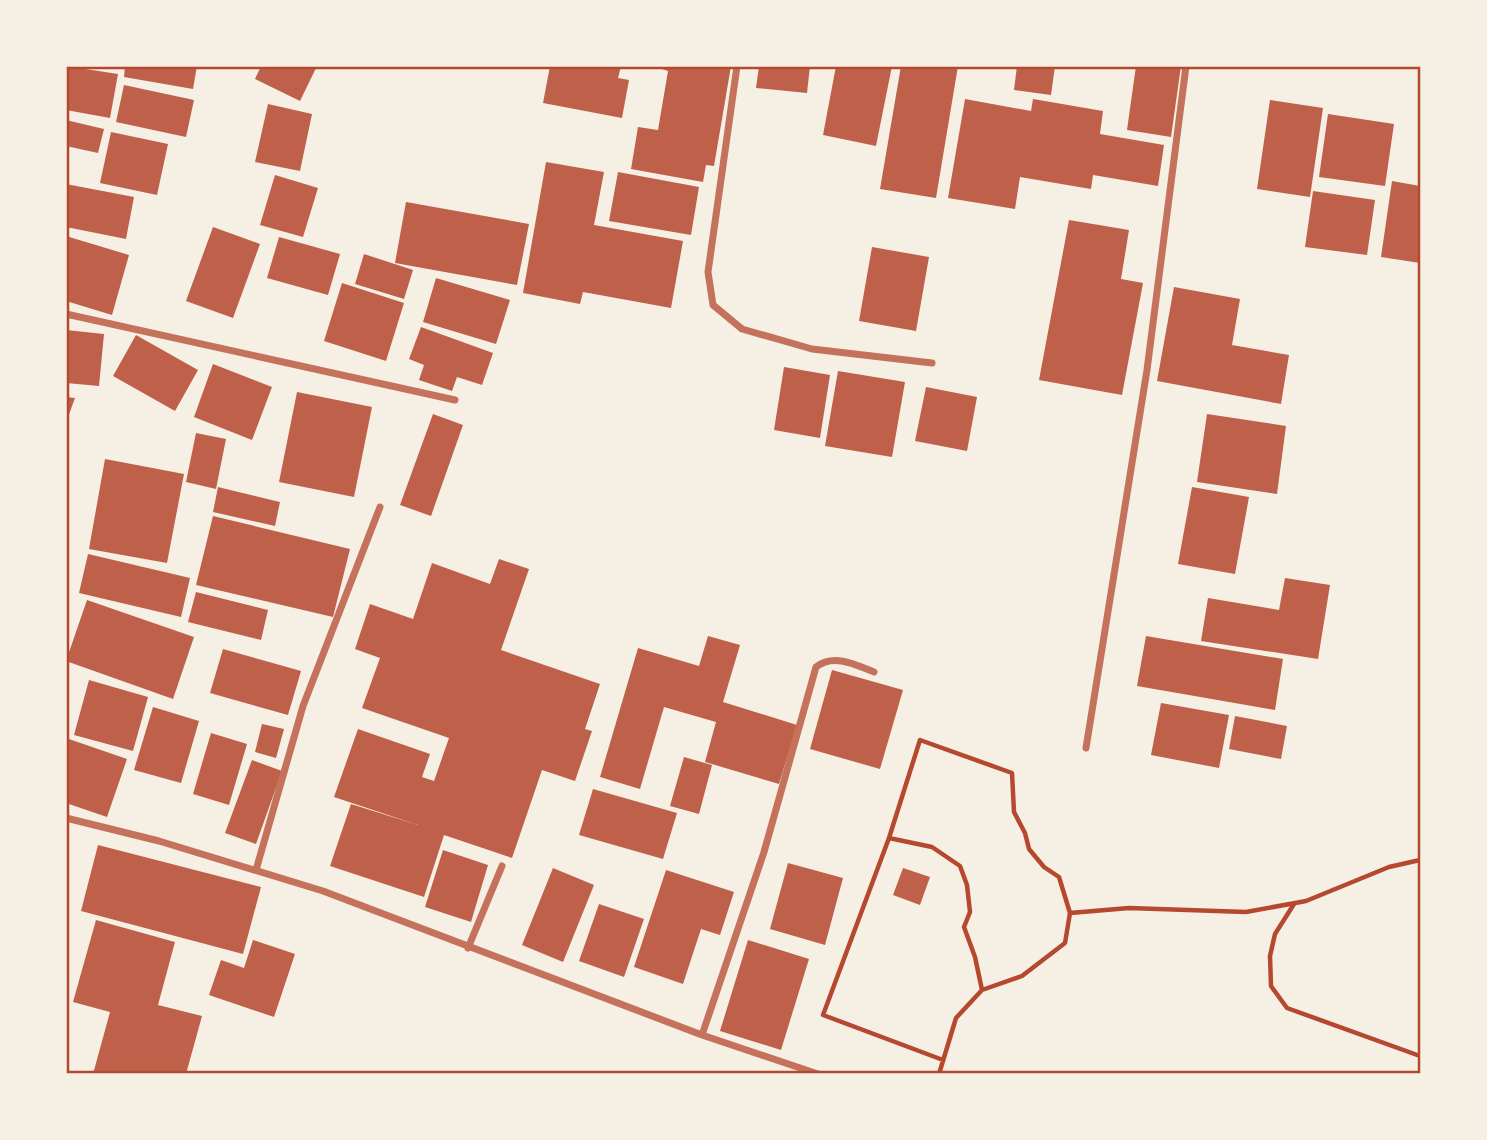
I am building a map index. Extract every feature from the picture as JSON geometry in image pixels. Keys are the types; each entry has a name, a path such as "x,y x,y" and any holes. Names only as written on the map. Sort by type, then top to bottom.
{"street":[{"path":"737,66 708,272 713,305 742,329 812,349 932,363"},
{"path":"1086,748 1147,370 1186,66"},
{"path":"66,314 455,400"},
{"path":"256,870 303,706 380,507"},
{"path":"702,1035 764,852 816,667 823,662 846,661 874,672"},
{"path":"66,818 323,891 702,1035 818,1073"},
{"path":"468,948 502,866"}],"path":[{"path":"939,1073 956,1018 982,989 1022,976 1065,943 1070,912 1059,877 1044,867 1029,849 1025,833 1014,812 1012,774 920,740 890,838 823,1015 943,1060"},
{"path":"890,838 932,847 960,866 967,885 970,912 964,927 975,957 982,989"},
{"path":"1070,912 1129,908 1247,912 1306,901 1389,867 1420,860"},
{"path":"1295,903 1275,934 1269,956 1271,986 1287,1008 1420,1056"}],"building":[{"path":"66,66 118,74 110,118 66,110"},
{"path":"125,66 197,66 193,89 124,77"},
{"path":"261,66 317,66 300,101 255,79"},
{"path":"550,66 621,66 618,78 629,80 622,118 543,103"},
{"path":"653,66 731,66 714,166 706,165 703,182 631,169 638,127 658,130 668,71"},
{"path":"759,66 810,66 807,93 756,88"},
{"path":"836,66 892,66 876,146 823,135"},
{"path":"901,66 958,66 936,198 880,189"},
{"path":"1017,66 1055,66 1051,95 1014,90"},
{"path":"1136,66 1181,66 1171,137 1127,130"},
{"path":"124,85 194,100 186,137 116,122"},
{"path":"965,99 1031,111 1033,99 1103,111 1100,134 1164,145 1158,186 1093,175 1091,189 1020,177 1015,209 948,198"},
{"path":"1270,100 1323,108 1310,197 1257,189"},
{"path":"268,104 312,114 300,171 255,162"},
{"path":"1328,114 1394,124 1385,186 1319,177"},
{"path":"66,120 104,129 98,153 66,146"},
{"path":"111,132 168,144 157,195 100,183"},
{"path":"546,162 604,172 594,225 683,241 671,308 583,292 580,304 523,293"},
{"path":"618,172 699,187 691,235 609,221"},
{"path":"275,175 318,188 303,237 260,225"},
{"path":"1392,181 1420,186 1420,263 1381,257"},
{"path":"66,184 134,197 126,239 66,227"},
{"path":"1313,191 1375,200 1367,255 1305,247"},
{"path":"406,202 529,224 517,285 395,263"},
{"path":"1069,220 1129,230 1121,279 1143,283 1122,395 1039,380"},
{"path":"213,227 260,244 233,318 186,301"},
{"path":"66,236 129,255 112,315 66,301"},
{"path":"279,237 340,254 328,295 267,278"},
{"path":"872,247 929,257 916,331 859,321"},
{"path":"364,254 413,270 404,299 355,284"},
{"path":"436,278 510,300 496,344 423,322"},
{"path":"342,283 404,303 386,361 324,341"},
{"path":"1174,287 1240,299 1232,345 1289,355 1281,404 1157,381"},
{"path":"421,327 493,353 482,385 457,377 452,391 419,380 424,365 409,359"},
{"path":"66,330 104,334 99,386 66,383"},
{"path":"136,335 198,370 175,411 113,376"},
{"path":"213,364 272,387 252,440 194,417"},
{"path":"784,367 830,375 820,438 774,430"},
{"path":"838,371 905,382 892,457 825,446"},
{"path":"926,387 977,397 967,451 915,441"},
{"path":"297,392 372,407 354,497 279,482"},
{"path":"66,397 75,398 67,420 66,420"},
{"path":"433,414 463,425 431,516 400,505"},
{"path":"1207,414 1286,426 1277,494 1197,482"},
{"path":"196,433 226,439 216,489 186,482"},
{"path":"105,459 184,474 167,563 89,549"},
{"path":"218,487 280,502 275,526 213,512"},
{"path":"1192,487 1249,497 1235,574 1178,564"},
{"path":"213,516 350,549 333,617 196,585"},
{"path":"88,554 190,578 181,617 79,593"},
{"path":"499,559 529,569 501,650 600,684 585,729 592,731 575,781 542,770 512,858 444,835 424,897 330,866 351,804 418,825 334,797 358,729 430,754 422,777 434,781 449,738 362,708 380,658 355,649 370,604 413,619 432,563 490,584"},
{"path":"1285,578 1330,585 1318,659 1201,641 1208,598 1279,610"},
{"path":"196,592 268,610 261,640 188,622"},
{"path":"87,600 194,637 173,699 66,661"},
{"path":"708,636 740,645 723,702 797,725 779,784 705,762 716,722 664,707 640,789 600,777 638,648 699,666"},
{"path":"1146,636 1283,659 1275,710 1137,686"},
{"path":"223,649 301,671 288,715 210,693"},
{"path":"832,670 903,690 880,769 810,749"},
{"path":"89,680 148,697 133,751 74,735"},
{"path":"1161,703 1229,715 1219,768 1151,755"},
{"path":"153,707 199,721 181,783 134,770"},
{"path":"1235,716 1287,726 1281,759 1229,749"},
{"path":"262,724 284,729 276,758 255,752"},
{"path":"211,733 247,744 229,805 193,794"},
{"path":"66,738 127,759 107,817 66,803"},
{"path":"684,757 712,765 699,814 670,806"},
{"path":"252,760 282,771 256,844 225,833"},
{"path":"593,789 677,813 663,859 579,835"},
{"path":"98,845 261,887 243,954 81,911"},
{"path":"443,850 488,865 471,922 425,907"},
{"path":"788,863 843,878 825,945 770,929"},
{"path":"553,868 594,885 563,962 522,945"},
{"path":"903,868 930,877 920,905 893,895"},
{"path":"666,870 734,892 720,935 701,929 683,984 634,967"},
{"path":"599,904 644,919 624,977 579,961"},
{"path":"96,920 175,942 158,1005 202,1016 186,1074 93,1074 110,1012 73,1002"},
{"path":"253,940 295,954 274,1017 209,995 221,960 244,968"},
{"path":"748,940 809,959 781,1050 720,1031"}]}
